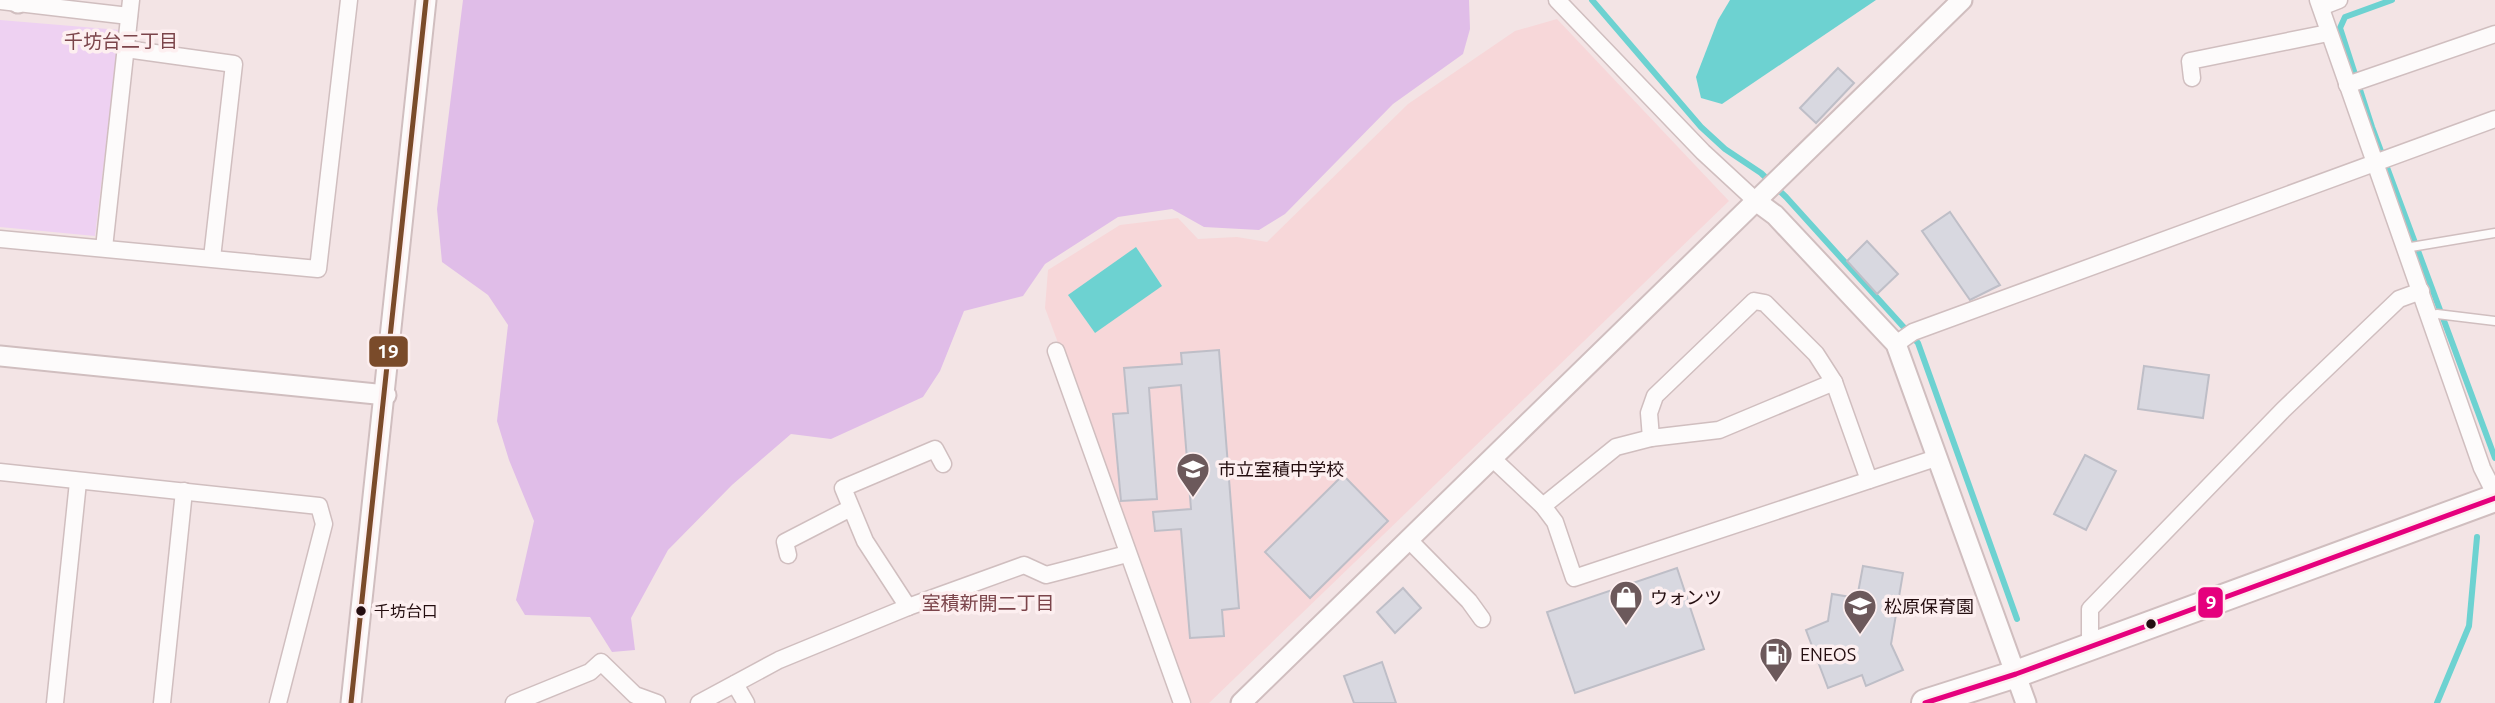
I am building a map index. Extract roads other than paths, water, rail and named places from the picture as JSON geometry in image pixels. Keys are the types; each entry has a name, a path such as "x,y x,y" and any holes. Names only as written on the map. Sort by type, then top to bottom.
{"highway":[{"path":"1925,703 2016,674 2495,496"}],"street":[{"path":"0,239 318,269 349,0"},
{"path":"351,703 386,395 426,0"},
{"path":"1557,0 1703,152 1775,215 1896,344 2026,703"},
{"path":"1241,703 1962,0"},
{"path":"2339,0 2319,3 2328,33 2482,468 2495,496"},
{"path":"12,1 130,8 104,248"},
{"path":"2192,78 2190,61 2328,33"},
{"path":"2347,85 2495,34"},
{"path":"126,49 234,64 212,258"},
{"path":"1896,344 1913,332 2495,119"},
{"path":"2090,646 2090,610 2283,410 2399,299 2421,291"},
{"path":"1651,438 1649,413 1655,396 1754,301 1765,303 1816,354 1834,382 1869,480"},
{"path":"1056,351 1182,703"},
{"path":"0,356 386,395"},
{"path":"1543,506 1616,447 1651,438 1718,430 1834,382"},
{"path":"908,607 865,541 849,509 843,488 935,449 943,464"},
{"path":"1493,459 1543,506 1555,522 1574,578 1936,458"},
{"path":"0,472 319,506 324,524 278,703"},
{"path":"55,703 78,481"},
{"path":"162,703 184,491"},
{"path":"788,555 785,542 849,509"},
{"path":"1409,540 1469,601 1482,619"},
{"path":"699,703 779,660 908,607 1024,565 1046,575 1127,554"},
{"path":"514,703 590,672 601,662 635,695 657,703"},
{"path":"735,684 746,703"}],"lane":[{"path":"2405,248 2495,233"},
{"path":"2430,317 2437,314 2495,321"}],"water":[{"path":"1730,0 1876,0 1722,104 1701,98 1696,77 1718,20"},
{"path":"1136,247 1162,286 1095,333 1068,295"}],"waterway":[{"path":"1592,0 1701,127 1725,149 1761,173 1786,197 1918,343 2017,619"},
{"path":"2392,0 2345,17 2340,28 2372,127 2495,458"},
{"path":"2437,703 2469,626 2477,537"}],"place":[{"name":"市立室積中学校","path":"1193,499"},
{"name":"千坊台口","path":"361,611"},
{"name":"ウォンツ","path":"1626,627"},
{"name":"松原保育園","path":"1860,636"},
{"name":"ENEOS","path":"1776,684"}],"district":[{"name":"千坊台二丁目","path":"121,41"},
{"name":"室積新開二丁目","path":"988,603"}]}
